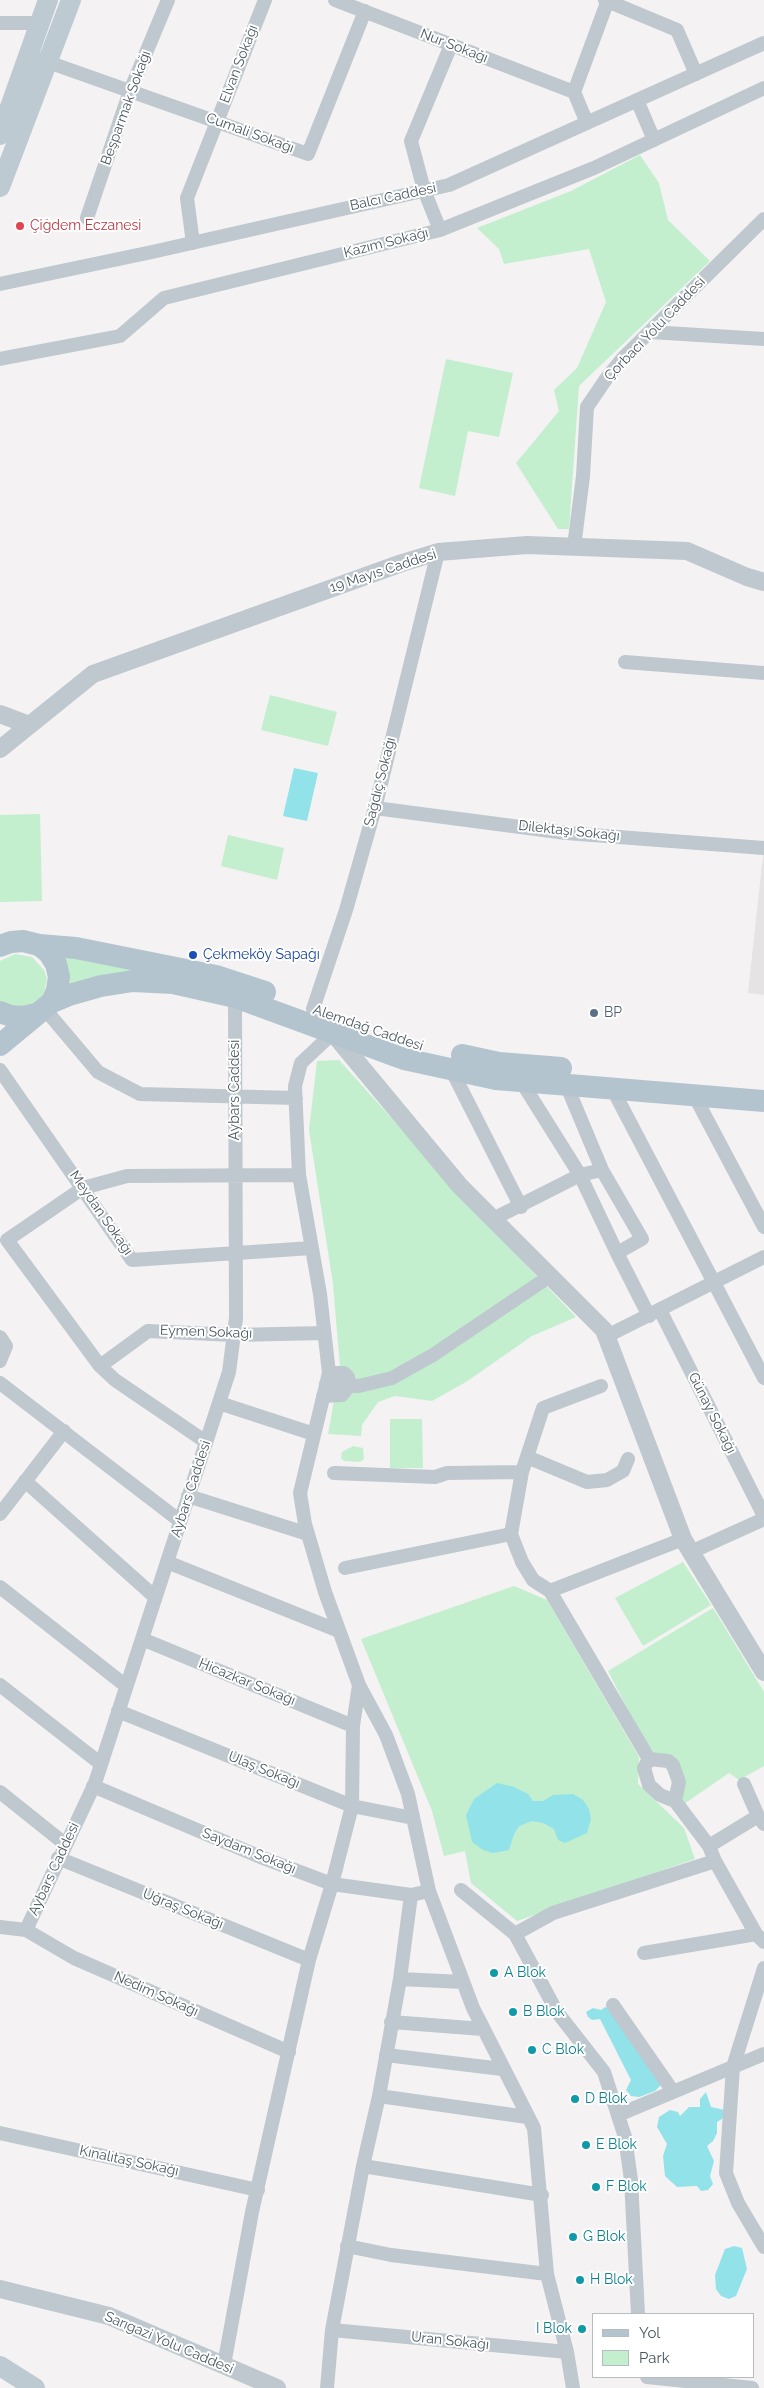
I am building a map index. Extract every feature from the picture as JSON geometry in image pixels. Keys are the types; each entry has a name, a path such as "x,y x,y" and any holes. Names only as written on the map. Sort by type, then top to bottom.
{"main road":[{"path":"0,135 48,0"},
{"path":"0,187 71,0"},
{"path":"0,933 31,943 49,953 56,964 59,977 57,990 44,1008"},
{"name":"Alemdağ Caddesi","path":"0,946 11,942 76,948 216,976 408,1044 490,1061 614,1080 694,1095 764,1101"},
{"name":"Alemdağ Caddesi","path":"0,1012 23,1018 101,986 133,981 173,983 235,998 404,1059 496,1079 566,1084 614,1080 764,1085"},
{"name":"Alemdağ Caddesi","path":"0,1045 44,1008"},
{"path":"0,2366 24,2385"}],"street":[{"name":"Beşparmak Sokağı","path":"87,218 130,91 168,0"},
{"name":"Elvan Sokağı","path":"193,243 187,198 265,0"},
{"name":"Nur Sokağı","path":"335,0 574,92"},
{"path":"587,123 574,92 607,0 676,30 696,74"},
{"name":"Cumali Sokağı","path":"28,55 308,154 365,12"},
{"path":"0,23 39,23"},
{"name":"Balcı Caddesi","path":"0,284 193,243 449,185 764,43"},
{"path":"440,230 424,190 411,141 451,44"},
{"name":"Kazım Sokağı","path":"0,359 120,336 164,298 440,230 594,168 764,88"},
{"path":"637,100 654,140"},
{"name":"Çorbacı Yolu Caddesi","path":"574,547 584,476 587,407 606,378 764,219"},
{"path":"650,332 764,339"},
{"name":"19 Mayıs Caddesi","path":"0,749 93,674 374,573 438,552 527,545 687,551 747,577 764,582"},
{"name":"Sağdıç Sokağı","path":"312,1009 346,910 375,808 438,552"},
{"path":"625,662 764,673"},
{"path":"0,714 29,725"},
{"name":"Dilektaşı Sokağı","path":"375,808 566,832 764,848"},
{"name":"Aybars Caddesi","path":"0,1927 26,1930 93,1786 229,1372 236,1318 235,998"},
{"path":"44,1008 98,1072 140,1094 296,1098"},
{"path":"573,2388 567,2352 547,2274 542,2195 534,2128 483,2029 428,1891 408,1794 386,1735 359,1685 325,1592 308,1534 300,1493 326,1384 324,1333 299,1175 295,1086 301,1063 333,1033 459,1185 604,1330 687,1546 764,1672"},
{"path":"451,1069 521,1206"},
{"name":"Meydan Sokağı","path":"0,1070 132,1260 312,1248"},
{"path":"614,1080 714,1283 764,1378"},
{"path":"521,1081 580,1175 617,1253 642,1238 602,1170 566,1084"},
{"path":"694,1095 764,1227"},
{"path":"493,1219 580,1175 602,1170"},
{"path":"206,1442 115,1380 100,1366 3,1235 83,1188 127,1176 299,1175"},
{"name":"Günay Sokağı","path":"617,1253 654,1313 764,1518"},
{"path":"607,1336 764,1257"},
{"path":"349,1386 359,1386 392,1378 465,1334 550,1276"},
{"name":"Eymen Sokağı","path":"100,1366 148,1330 234,1335 324,1333"},
{"path":"0,1337 6,1346 0,1361"},
{"path":"344,1373 348,1377 349,1386 342,1395 326,1384 344,1373"},
{"path":"0,1382 180,1521"},
{"path":"601,1386 543,1408 522,1472 511,1534 522,1562 533,1580 550,1591 649,1759"},
{"path":"219,1403 314,1434"},
{"path":"0,1514 64,1432"},
{"path":"527,1457 587,1482 607,1480 623,1471 628,1459"},
{"path":"334,1473 435,1477 447,1473 522,1472"},
{"path":"25,1481 155,1597"},
{"path":"188,1496 308,1534"},
{"path":"550,1591 687,1546 764,1518"},
{"path":"345,1568 511,1534"},
{"path":"167,1562 339,1631"},
{"path":"0,1586 126,1686"},
{"name":"Hicazkar Sokağı","path":"142,1639 353,1726"},
{"path":"0,1685 101,1764"},
{"path":"224,2366 258,2190 309,1960 332,1884 352,1806 353,1726 359,1685"},
{"name":"Ulaş Sokağı","path":"118,1711 352,1806 413,1818"},
{"path":"644,1953 760,1938 715,1860 709,1846 675,1801 660,1795 648,1785 644,1768 649,1759"},
{"path":"649,1759 668,1761 673,1765 679,1782 675,1801"},
{"path":"709,1846 761,1820 744,1784"},
{"name":"Saydam Sokağı","path":"93,1786 263,1858 332,1884 411,1895"},
{"path":"0,1792 65,1844"},
{"name":"Uğraş Sokağı","path":"58,1858 309,1960"},
{"path":"515,1934 553,1913 715,1860"},
{"path":"460,1890 515,1934 557,2012 604,2072 625,2137 631,2180 638,2313"},
{"path":"327,2388 332,2330 363,2166 379,2096 400,1979 411,1895 428,1891"},
{"name":"Nedim Sokağı","path":"26,1930 74,1958 289,2052"},
{"path":"764,1968 733,2067 726,2173 738,2203 764,2246"},
{"path":"400,1979 463,1982"},
{"path":"613,2005 672,2090"},
{"path":"392,2022 483,2029"},
{"path":"618,2115 672,2090 764,2054"},
{"path":"386,2056 502,2069"},
{"path":"379,2096 527,2117"},
{"name":"Kınalıtaş Sokağı","path":"0,2133 258,2190"},
{"path":"363,2166 542,2195"},
{"path":"347,2246 391,2255 547,2274"},
{"name":"Sarıgazi Yolu Caddesi","path":"0,2289 109,2316 277,2388"},
{"name":"Uran Sokağı","path":"332,2330 567,2352"},
{"path":"651,2378 676,2385 752,2388"}],"shaded area":[{"path":"764,855 764,995 748,993"}],"green space":[{"path":"640,155 659,183 668,220 710,261 579,386 569,529 558,529 516,463 559,411 554,390 577,368 606,302 589,249 504,264 499,249 477,228 571,191"},
{"path":"446,359 513,373 499,437 468,431 455,496 419,488"},
{"path":"270,695 337,712 328,746 261,730"},
{"path":"40,814 42,901 0,902 0,815"},
{"path":"228,835 284,848 277,880 221,866"},
{"path":"52,952 151,970 61,994"},
{"path":"15,954 32,957 44,970 47,979 43,997 30,1008 0,1003 0,961"},
{"path":"339,1060 491,1228 576,1317 532,1336 466,1382 432,1401 395,1396 378,1402 362,1425 361,1436 328,1434 340,1367 333,1284 309,1130 317,1061"},
{"path":"390,1419 422,1419 423,1468 390,1468"},
{"path":"353,1446 363,1448 364,1459 360,1462 344,1461 341,1458 342,1452"},
{"path":"683,1562 711,1605 643,1646 615,1598"},
{"path":"514,1586 547,1600 639,1757 638,1784 684,1828 695,1859 517,1921 471,1883 465,1851 444,1856 432,1811 361,1639"},
{"path":"713,1608 764,1692 764,1766 739,1780 729,1773 684,1804 681,1801 684,1783 651,1755 608,1671"}],"water":[{"path":"294,768 318,773 307,821 283,816"},
{"path":"497,1783 514,1787 528,1794 533,1801 543,1801 553,1795 573,1794 583,1800 589,1809 591,1819 587,1833 565,1843 558,1840 554,1829 543,1823 532,1821 519,1826 514,1834 509,1850 493,1853 483,1850 472,1842 466,1815 474,1799"},
{"path":"605,2007 609,2009 660,2079 660,2086 655,2091 639,2097 631,2096 626,2090 631,2080 600,2019 592,2020 586,2012 593,2008 601,2010"},
{"path":"706,2092 711,2107 725,2110 725,2117 717,2122 717,2133 713,2141 707,2146 714,2161 710,2176 713,2184 708,2190 701,2191 697,2186 677,2187 665,2176 663,2156 667,2144 657,2127 659,2117 670,2110 678,2112 680,2116 689,2107 700,2107 700,2099"},
{"path":"734,2246 742,2248 747,2269 736,2296 729,2299 721,2296 716,2289 715,2275 725,2249"}],"place":[{"name":"Çiğdem Eczanesi","path":"20,226"},
{"name":"Çekmeköy Sapağı","path":"193,955"},
{"name":"BP","path":"594,1013"},
{"name":"A Blok","path":"494,1973"},
{"name":"B Blok","path":"513,2012"},
{"name":"C Blok","path":"532,2050"},
{"name":"D Blok","path":"575,2099"},
{"name":"E Blok","path":"586,2145"},
{"name":"F Blok","path":"596,2187"},
{"name":"G Blok","path":"573,2237"},
{"name":"H Blok","path":"580,2280"},
{"name":"I Blok","path":"582,2329"}]}
